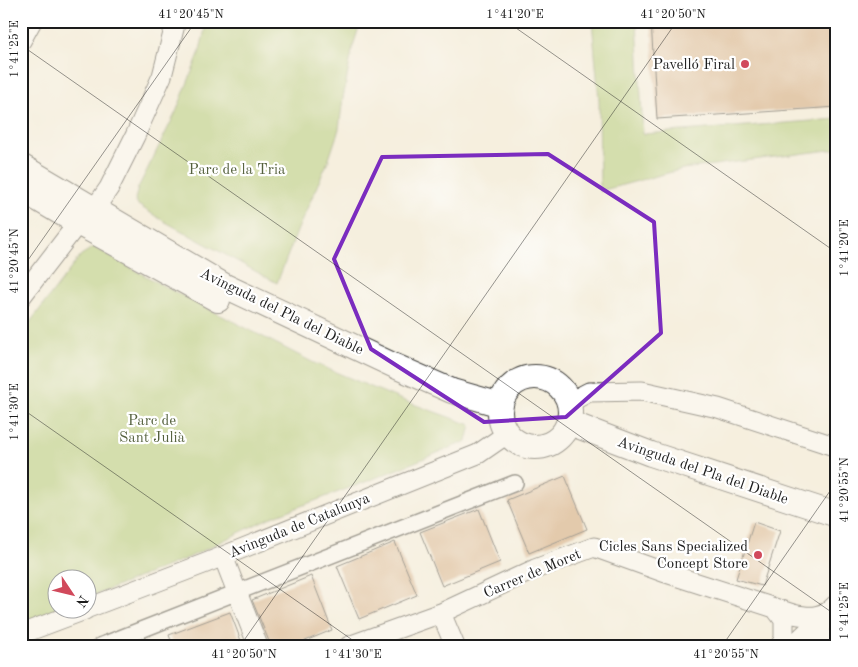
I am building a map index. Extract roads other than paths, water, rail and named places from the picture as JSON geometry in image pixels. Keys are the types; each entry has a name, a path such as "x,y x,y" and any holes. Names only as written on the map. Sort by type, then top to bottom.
{"street":[{"path":"21,41 32,21"},
{"path":"21,297 108,188 162,76 176,21"},
{"name":"Avinguda del Pla del Diable","path":"21,166 86,215"},
{"name":"Avinguda del Pla del Diable","path":"21,189 86,215 225,286 452,391 503,419"},
{"path":"570,413 564,392 556,383 546,378 534,377 523,379 513,385 505,394 503,419 515,442 536,448 547,446 557,441 564,433 570,413 589,392 642,391 718,408 837,447"},
{"name":"Avinguda del Pla del Diable","path":"570,413 651,454 837,515"},
{"name":"Avinguda de Catalunya","path":"98,604 478,454 503,419"},
{"path":"100,646 516,484"},
{"name":"Carrer de Moret","path":"349,646 441,613 536,569 594,547 666,574 809,617 818,616 835,609"},
{"path":"222,556 258,646"},
{"path":"775,608 784,620 784,639 780,646"},
{"path":"796,646 835,609"},
{"path":"441,613 455,646"},
{"name":"Avinguda de Catalunya","path":"21,634 57,620"},
{"path":"810,646 825,642 837,642"}],"place":[{"name":"Pavelló Firal","path":"745,64"},
{"name":"Cicles Sans Specialized Concept Store","path":"758,555"}],"park label":[{"name":"Parc de la Tria","path":"237,169"},
{"name":"Parc de Sant Julià","path":"152,428"}]}
